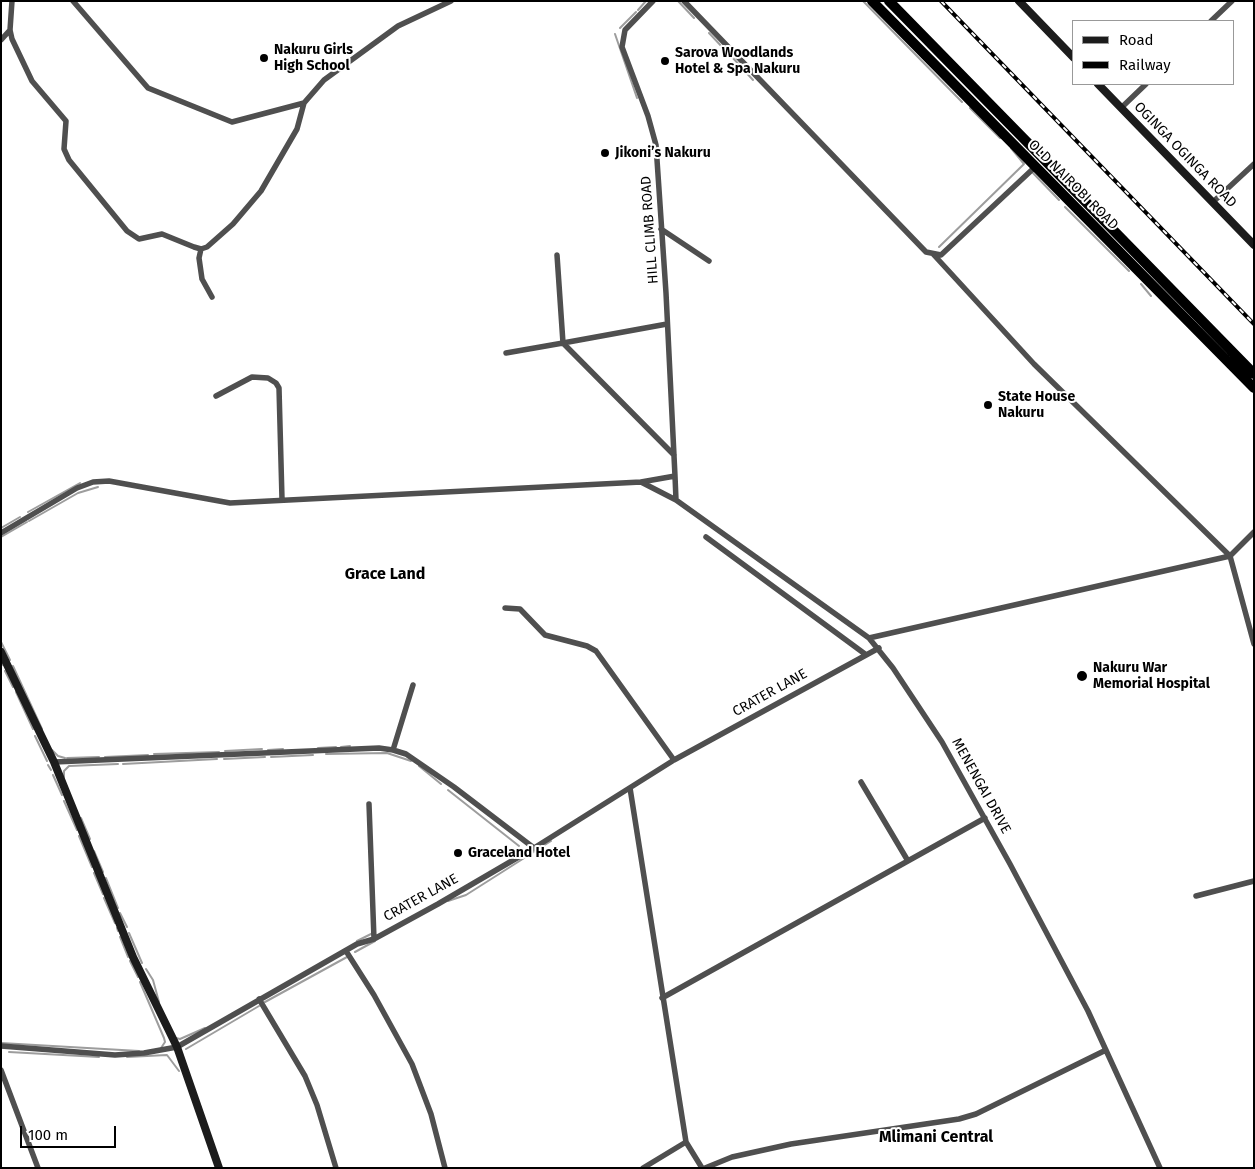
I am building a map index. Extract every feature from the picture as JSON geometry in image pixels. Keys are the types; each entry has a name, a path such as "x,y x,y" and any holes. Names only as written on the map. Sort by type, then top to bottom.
{"highway":[{"name":"OLD NAIROBI ROAD","path":"872,1 1254,388"},
{"name":"OLD NAIROBI ROAD","path":"889,1 1254,374"}],"street":[{"path":"12,1 10,30 32,81 66,121 64,149 69,160 126,231 138,239 162,234 201,249 207,247 233,224 261,191 298,129 304,103 324,80 398,26 451,1"},
{"path":"73,1 154,92 164,93 232,122 304,103"},
{"name":"HILL CLIMB ROAD","path":"653,1 625,30 622,47 655,139 676,500"},
{"path":"684,1 926,252 941,255 1035,167"},
{"path":"1019,1 1072,56"},
{"path":"1212,20 1232,1"},
{"path":"1,40 10,30"},
{"name":"OGINGA OGINGA ROAD","path":"1099,85 1254,245"},
{"path":"1121,108 1145,85"},
{"path":"1213,202 1254,164"},
{"path":"661,229 709,260"},
{"path":"201,249 199,258 202,279 212,298"},
{"path":"557,255 563,342 674,455"},
{"path":"934,255 1034,364 1230,556 1254,644"},
{"path":"506,353 667,324"},
{"path":"216,396 252,377 268,378 276,383 279,388 282,499"},
{"path":"1,533 77,488 93,482 109,481 230,503 641,482 675,476"},
{"name":"MENENGAI DRIVE","path":"641,482 676,500 869,638 879,648 942,742 985,818 1088,1011 1160,1168"},
{"path":"869,638 1230,556 1254,532"},
{"path":"706,537 865,654"},
{"path":"505,608 520,609 545,635 596,651 674,760"},
{"name":"CRATER LANE","path":"1,1046 115,1055 144,1054 177,1047 259,999 346,951 374,939 534,848 674,760 879,648"},
{"path":"1,652 54,762 133,957 177,1047 219,1168"},
{"path":"393,750 413,684"},
{"path":"54,762 379,748 393,750 406,754 454,787 534,848"},
{"path":"860,782 908,861"},
{"path":"630,788 686,1142 704,1168 732,1157 792,1144 959,1119 976,1114 1106,1050"},
{"path":"369,804 374,939"},
{"path":"662,998 985,818"},
{"path":"1196,896 1254,881"},
{"path":"346,951 412,1064 431,1114 445,1168"},
{"path":"259,999 304,1076 317,1105 336,1168"},
{"path":"1,1070 38,1168"},
{"path":"643,1168 686,1142"}],"waterway":[{"path":"638,10 646,1"},
{"path":"678,1 694,18"},
{"path":"863,1 962,102"},
{"path":"620,28 636,12"},
{"path":"709,33 724,49"},
{"path":"615,34 637,98"},
{"path":"732,57 753,80"},
{"path":"970,108 1000,138"},
{"path":"939,247 1024,164 1011,148"},
{"path":"1033,173 1059,200"},
{"path":"1065,207 1129,271"},
{"path":"1141,284 1151,296"},
{"path":"28,512 80,483"},
{"path":"29,521 78,493 98,487"},
{"path":"1,528 20,517"},
{"path":"1,537 27,522"},
{"path":"1,642 10,660"},
{"path":"13,666 42,729"},
{"path":"5,671 13,687"},
{"path":"16,692 33,729"},
{"path":"35,736 47,761"},
{"path":"341,747 350,746"},
{"path":"318,748 336,747"},
{"path":"225,751 262,749"},
{"path":"268,750 283,749"},
{"path":"52,750 58,756 65,758"},
{"path":"154,754 219,752"},
{"path":"326,754 387,753 411,761"},
{"path":"105,757 148,755"},
{"path":"271,757 313,755"},
{"path":"67,758 99,757"},
{"path":"224,759 265,757"},
{"path":"123,764 217,759"},
{"path":"64,777 64,771 69,766 118,764"},
{"path":"48,765 51,770"},
{"path":"419,766 441,784"},
{"path":"53,775 62,795"},
{"path":"448,790 519,846"},
{"path":"64,801 77,830"},
{"path":"81,818 90,839"},
{"path":"79,836 92,867"},
{"path":"448,901 466,895 551,841"},
{"path":"94,851 103,872"},
{"path":"94,873 103,894"},
{"path":"106,878 118,908"},
{"path":"104,898 115,923"},
{"path":"120,913 127,927"},
{"path":"129,933 142,963"},
{"path":"357,941 373,933"},
{"path":"120,937 128,957"},
{"path":"355,952 375,941"},
{"path":"265,1002 347,957"},
{"path":"130,961 138,977"},
{"path":"146,969 153,980 159,1002"},
{"path":"140,982 164,1038 165,1042 161,1048"},
{"path":"186,1049 259,1006"},
{"path":"176,1038 180,1039 205,1028"},
{"path":"1,1043 139,1051"},
{"path":"9,1052 99,1057"},
{"path":"127,1057 167,1055 179,1071"}],"railway":[{"path":"941,1 1254,324"}],"place":[{"name":"Nakuru Girls High School","path":"264,58"},
{"name":"Sarova Woodlands Hotel & Spa Nakuru","path":"665,61"},
{"name":"Jikoni’s Nakuru","path":"605,153"},
{"name":"State House Nakuru","path":"988,405"},
{"name":"Nakuru War Memorial Hospital","path":"1082,676"},
{"name":"Graceland Hotel","path":"458,853"}],"district":[{"name":"Grace Land","path":"385,575"},
{"name":"Mlimani Central","path":"936,1138"}]}
